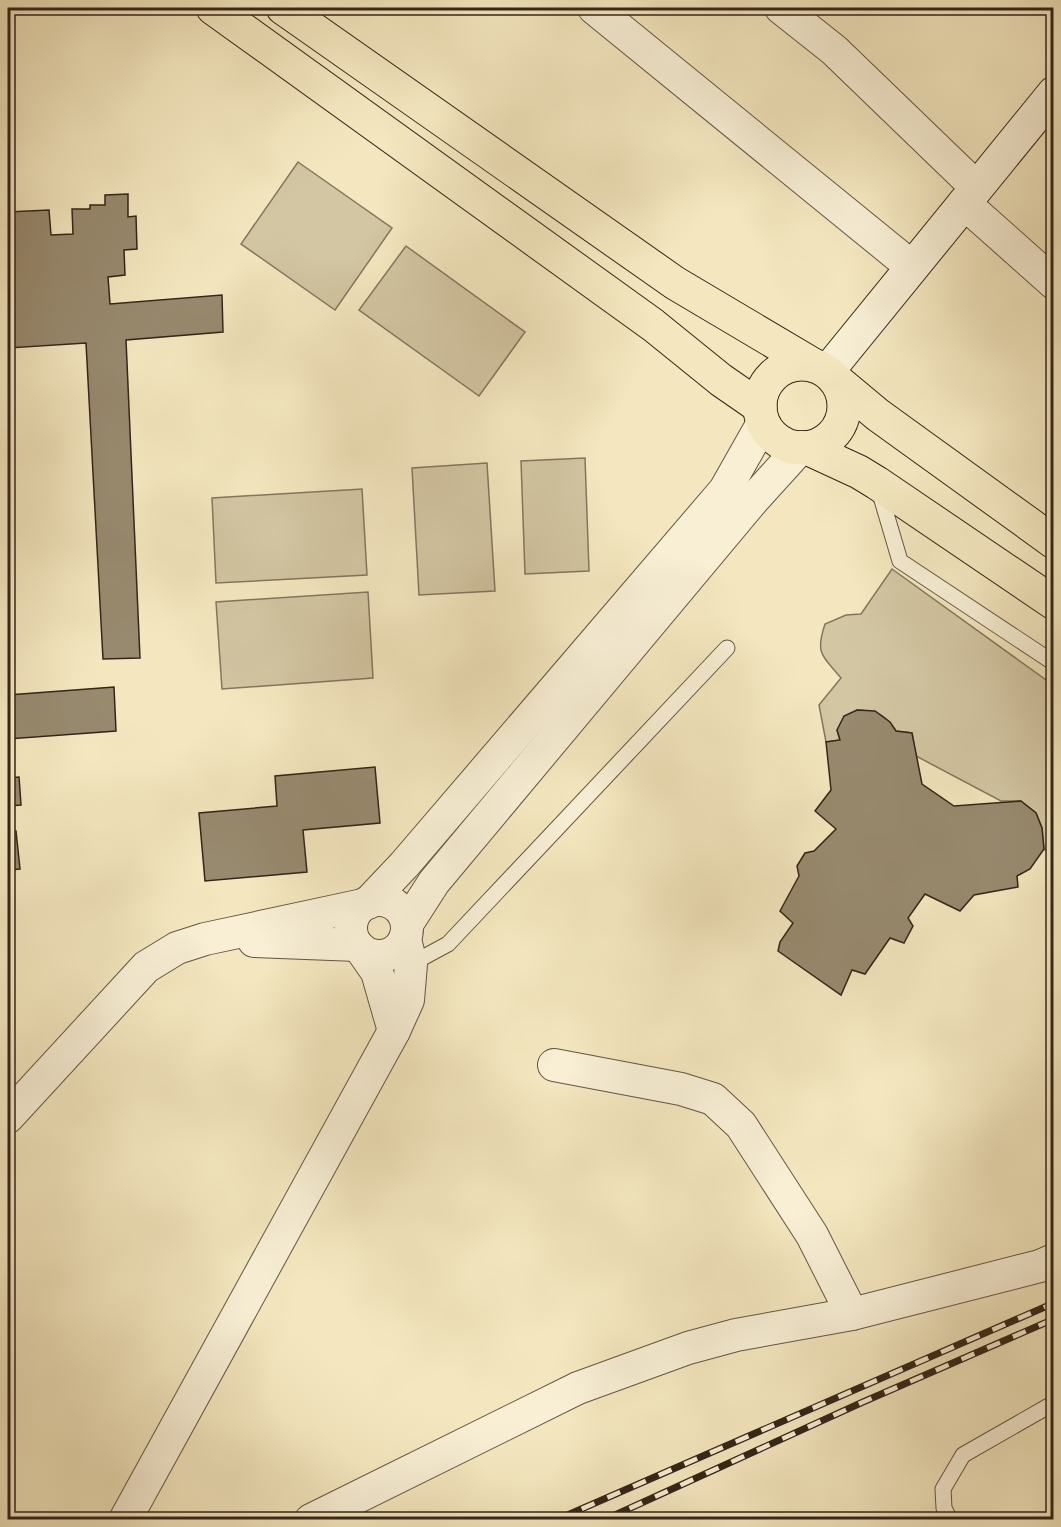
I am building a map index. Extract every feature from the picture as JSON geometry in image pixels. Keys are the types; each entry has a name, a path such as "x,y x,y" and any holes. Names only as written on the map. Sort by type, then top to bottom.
{"main road":[{"path":"213,8 653,325 762,415"},
{"path":"283,8 675,283 826,373 878,415 1053,542"},
{"path":"802,364 826,373 842,392 844,404 843,416 838,428 830,438 819,444 793,447 770,434 762,415 761,394 767,382 777,372 788,366 802,364"},
{"path":"804,447 859,472 877,483 1053,603"}],"street":[{"path":"594,8 912,267"},
{"path":"781,8 834,50 1053,283"},
{"path":"826,373 1053,93"},
{"path":"394,1031 377,972 353,937 352,919 357,911 411,856 725,489 762,415"},
{"path":"205,939 359,947 377,956 394,952 408,942 434,882 745,509 804,447"},
{"path":"8,1117 146,967 177,948 205,939 376,900 393,903 405,916 408,942 408,1000 394,1031 133,1517"},
{"path":"554,1065 681,1089 713,1099 741,1125 806,1225 852,1314"},
{"path":"311,1520 578,1388 688,1348 736,1335 852,1314 1040,1266 1053,1260"}],"lane":[{"path":"877,483 900,561 1053,663"},
{"path":"408,942 448,944 727,648"},
{"path":"950,1520 944,1508 942,1490 963,1455 1053,1403"}],"shaded area":[{"path":"298,162 392,228 335,310 241,244"},
{"path":"406,246 525,332 479,396 359,310"},
{"path":"585,458 589,571 525,574 521,461"},
{"path":"487,463 495,591 419,595 412,468"},
{"path":"362,489 367,575 216,583 212,498"},
{"path":"892,569 1053,685 1053,856 1044,849 1042,828 1036,813 1021,801 1001,801 916,756 912,733 896,731 880,714 857,710 837,730 840,740 826,742 819,705 841,678 822,654 821,642 825,624 846,615 861,614"},
{"path":"368,592 373,678 222,689 216,602"}],"building":[{"path":"128,194 128,217 136,216 137,249 124,250 125,275 108,277 110,304 222,295 223,332 126,340 140,658 103,659 86,343 8,348 8,212 49,210 51,235 73,234 72,209 90,209 90,205 105,205 105,195"},
{"path":"114,687 116,731 8,739 8,695"},
{"path":"857,710 875,711 890,722 896,731 912,733 922,784 954,806 1021,801 1036,813 1042,828 1044,849 1030,869 1017,876 1018,887 974,895 960,911 925,894 908,918 913,926 904,943 890,938 865,974 852,970 841,995 778,951 780,942 793,923 780,911 799,876 797,866 805,853 814,851 836,829 815,811 831,790 826,742 840,740 837,730 844,716"},
{"path":"375,767 380,823 303,830 307,872 205,881 199,813 277,806 275,776"},
{"path":"19,777 21,805 8,806 8,778"},
{"path":"16,831 20,869 8,870 8,832"}],"railway":[{"path":"556,1520 1054,1303"},
{"path":"604,1520 863,1402 1054,1319"}]}
